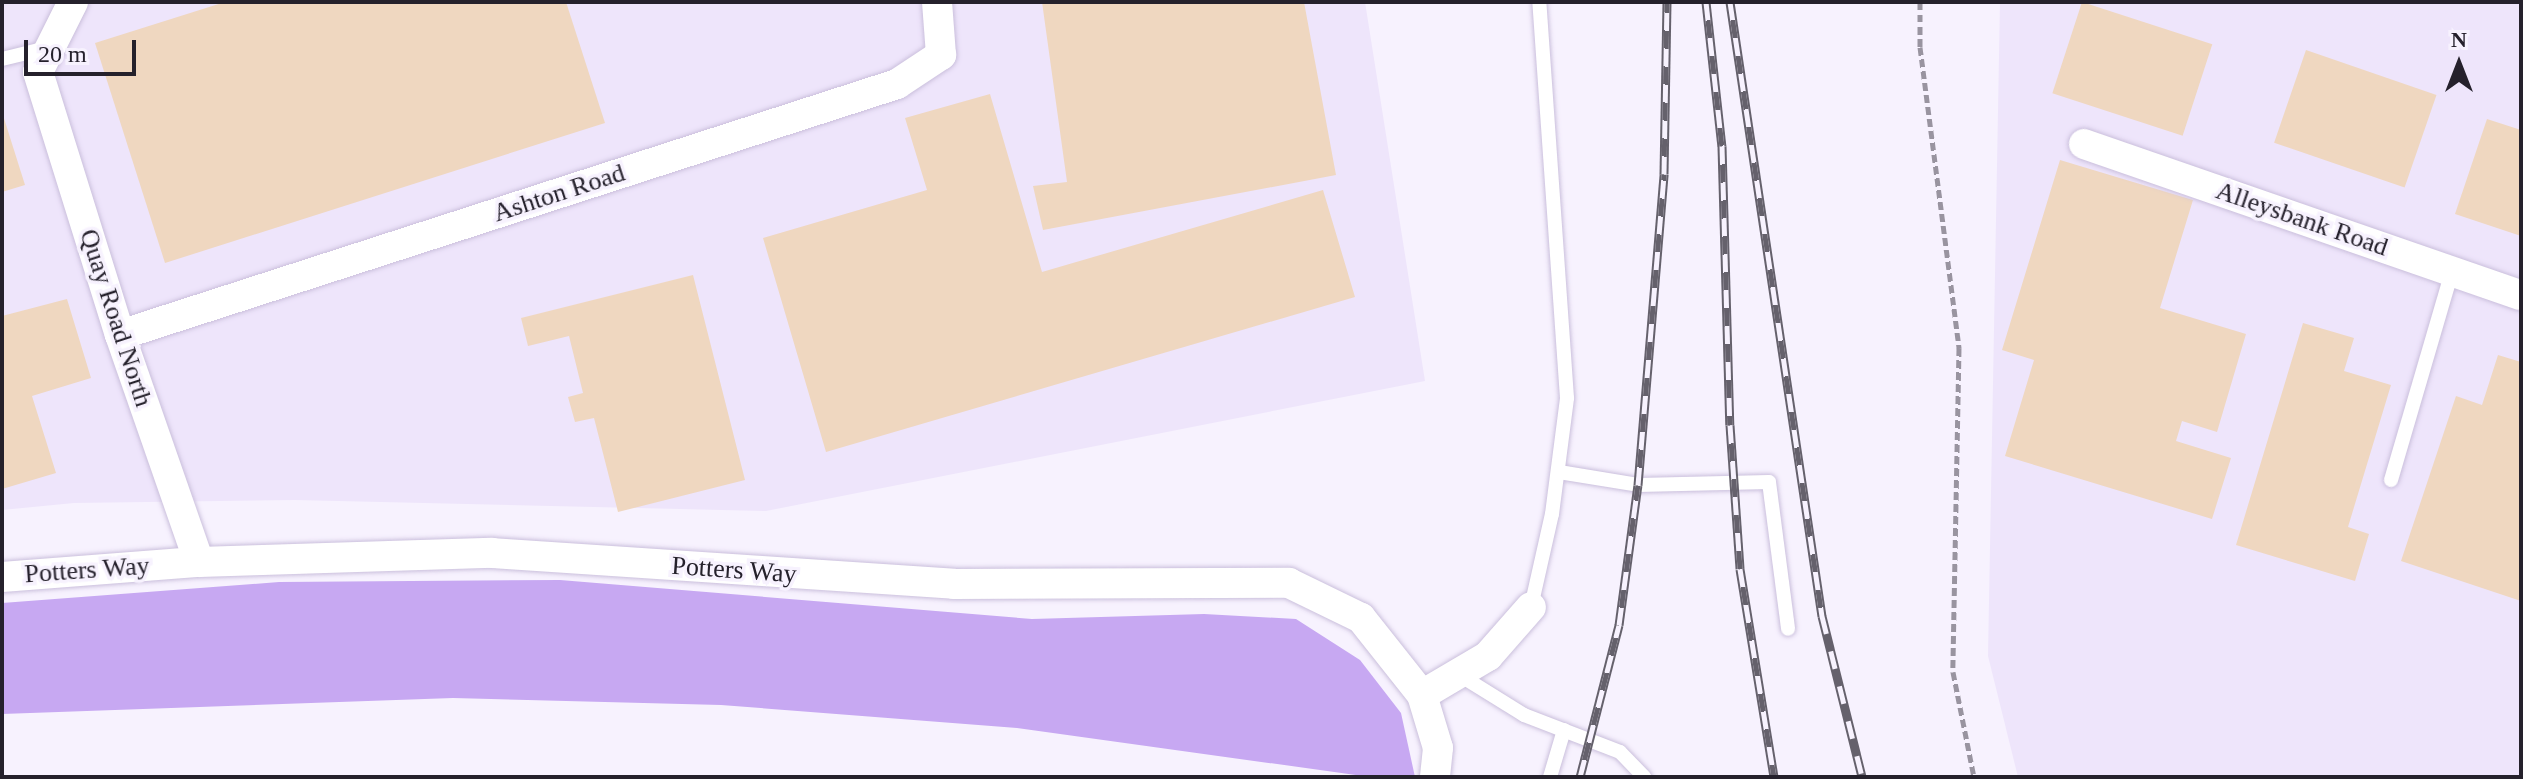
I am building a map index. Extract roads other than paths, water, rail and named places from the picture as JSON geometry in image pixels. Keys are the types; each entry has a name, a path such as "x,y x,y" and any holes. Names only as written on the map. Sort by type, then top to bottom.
{"street":[{"path":"45,59 73,2"},
{"name":"Ashton Road","path":"120,335 897,84 941,55 937,2"},
{"name":"Quay Road North","path":"45,59 120,335 199,562"},
{"name":"Alleysbank Road","path":"2084,144 2521,295"},
{"name":"Potters Way","path":"2,577 199,562 492,553 954,584 1289,583 1361,618 1422,695"},
{"path":"1435,777 1438,748 1422,695 1488,656 1531,607"}],"lane":[{"path":"1531,607 1559,472 1567,362 1539,2"},
{"path":"2,59 45,59"},
{"path":"2391,480 2452,271"},
{"path":"1559,472 1638,485 1769,482 1788,629"},
{"path":"1458,674 1524,715 1620,752 1644,777"},
{"path":"1550,777 1564,730"}],"railway":[{"path":"1580,777 1619,625 1638,485 1664,174 1667,2"},
{"path":"1706,2 1722,146 1730,425 1740,569 1774,777"},
{"path":"1730,2 1822,616 1862,777"}]}
